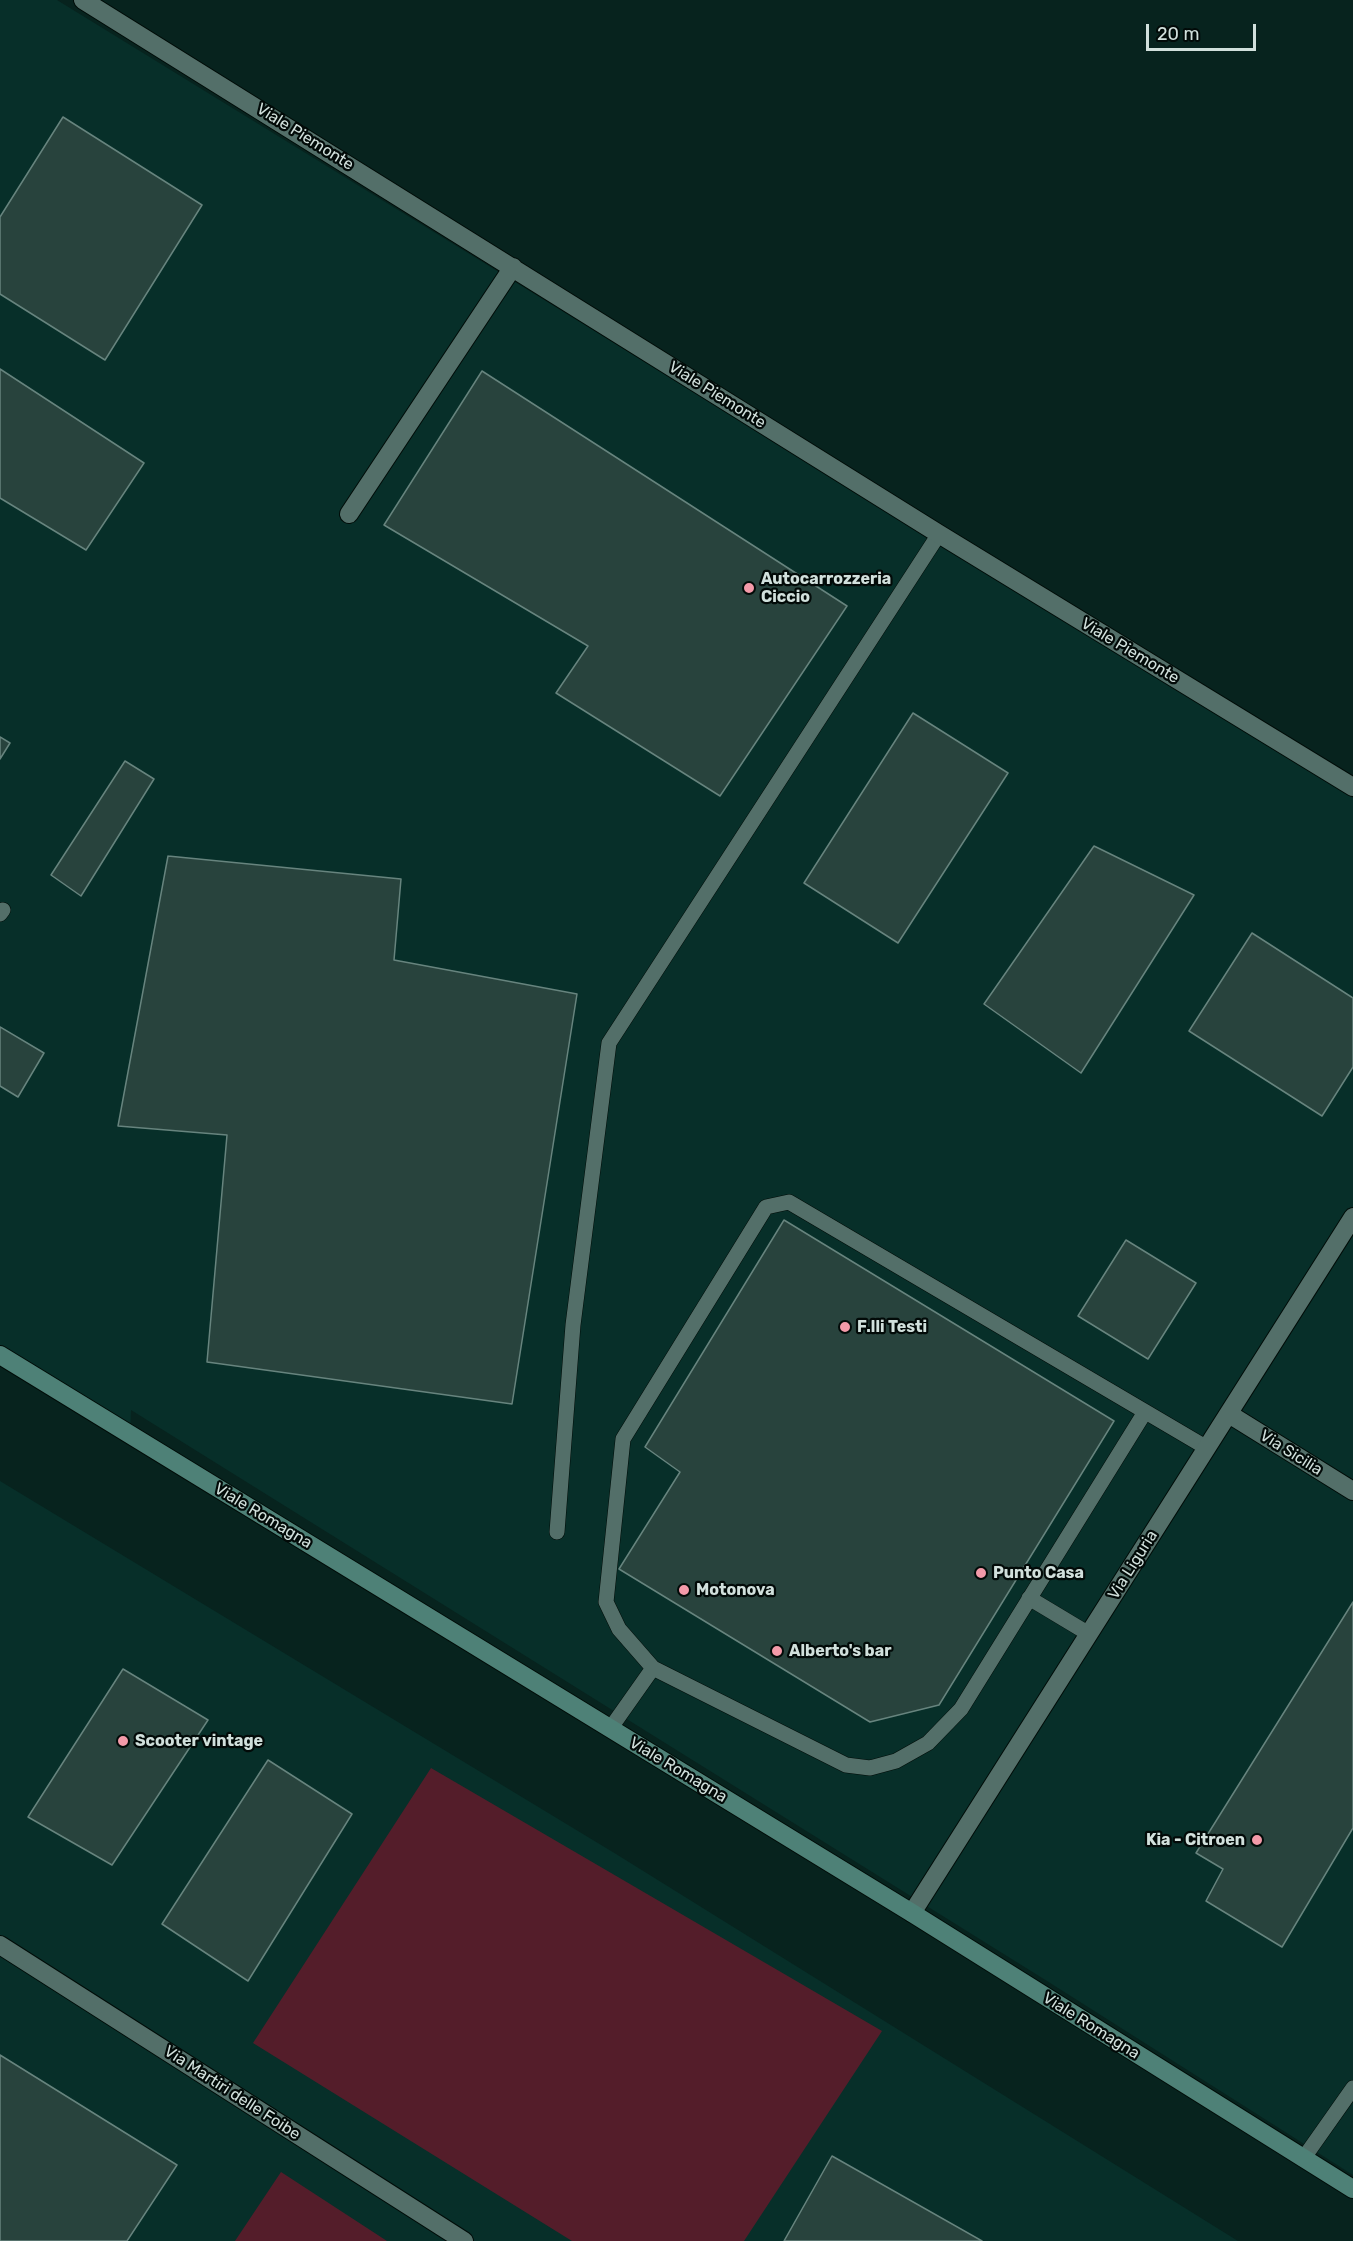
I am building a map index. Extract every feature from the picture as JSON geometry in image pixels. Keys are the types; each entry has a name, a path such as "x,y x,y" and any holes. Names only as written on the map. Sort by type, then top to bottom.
{"main road":[{"name":"Viale Romagna","path":"0,1355 912,1913 1353,2189"}],"street":[{"name":"Viale Piemonte","path":"83,0 939,534 1353,787"},
{"path":"349,514 513,267"},
{"name":"Via Liguria","path":"912,1913 1353,1217"},
{"name":"Via Sicilia","path":"1229,1414 1353,1491"},
{"name":"Via Martiri delle Foibe","path":"0,1945 464,2241"}],"lane":[{"path":"557,1532 573,1326 609,1042 939,534"},
{"path":"1145,1412 961,1709 928,1743 896,1761 870,1768 846,1765 653,1668 619,1629 606,1602 623,1439 766,1207 789,1202 1207,1448"},
{"path":"1029,1598 1089,1634"},
{"path":"610,1729 653,1668"},
{"path":"1303,2159 1353,2088"}],"shaded area":[{"path":"0,0 57,0 1353,798 1353,2175 1047,1981 131,1410 130,1435 0,1355"},
{"path":"0,1481 616,1854 1238,2241 0,2241"},
{"path":"431,1768 882,2031 744,2241 572,2241 253,2043"},
{"path":"281,2172 387,2241 235,2241"}],"building":[{"path":"63,117 202,205 105,360 0,294 0,217"},
{"path":"0,369 144,463 86,550 0,498"},
{"path":"482,371 847,606 720,796 556,693 588,646 384,525"},
{"path":"913,713 1008,773 898,943 804,883"},
{"path":"0,737 10,743 0,759"},
{"path":"125,761 154,779 81,896 51,875"},
{"path":"1094,846 1194,895 1081,1073 984,1004"},
{"path":"168,856 401,879 394,960 577,994 512,1404 207,1362 227,1135 118,1126"},
{"path":"1252,933 1353,998 1353,1067 1322,1116 1189,1031"},
{"path":"0,1027 44,1053 18,1097 0,1086"},
{"path":"784,1220 1114,1421 939,1705 870,1722 619,1569 680,1472 645,1447"},
{"path":"1126,1240 1196,1283 1148,1359 1078,1316"},
{"path":"1353,1602 1353,1828 1282,1947 1206,1901 1223,1869 1196,1853"},
{"path":"123,1669 208,1720 112,1865 28,1817"},
{"path":"268,1760 352,1814 248,1981 162,1924"},
{"path":"0,2055 177,2165 127,2241 0,2241"},
{"path":"832,2156 982,2241 784,2241"}],"place":[{"name":"Autocarrozzeria Ciccio","path":"749,588"},
{"name":"F.lli Testi","path":"845,1327"},
{"name":"Punto Casa","path":"981,1573"},
{"name":"Motonova","path":"684,1590"},
{"name":"Alberto's bar","path":"777,1651"},
{"name":"Scooter vintage","path":"123,1741"},
{"name":"Kia - Citroen","path":"1257,1840"}]}
